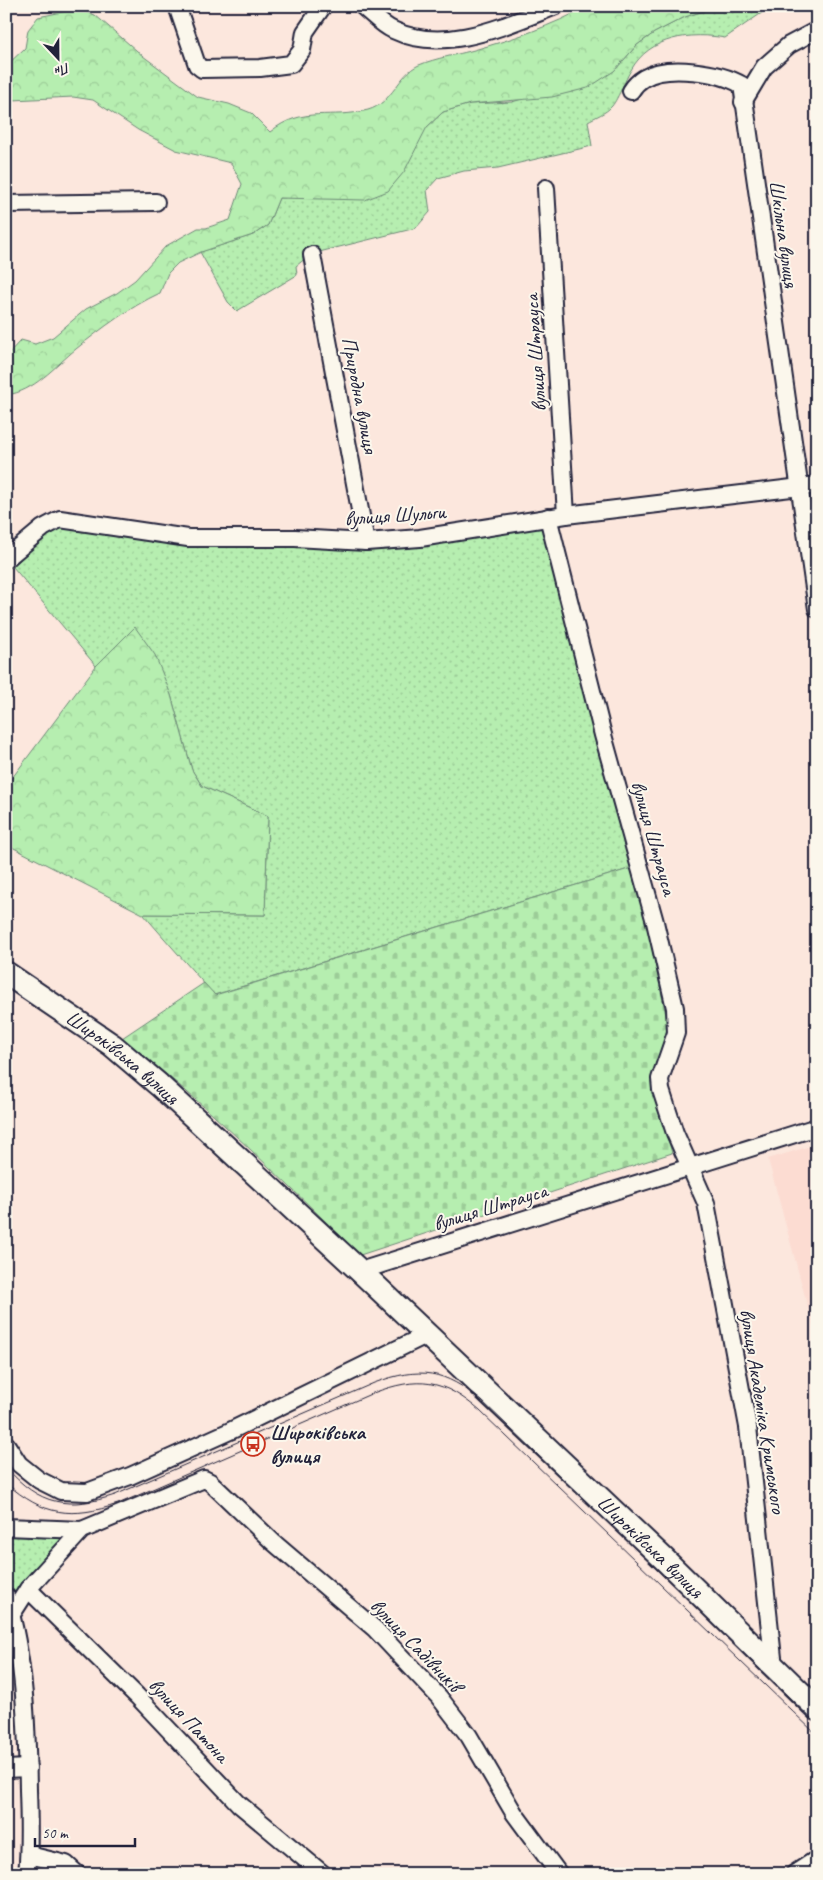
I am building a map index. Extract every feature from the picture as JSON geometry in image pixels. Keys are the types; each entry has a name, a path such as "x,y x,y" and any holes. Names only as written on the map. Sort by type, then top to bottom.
{"main road":[{"name":"Широківська вулиця","path":"6,973 112,1045 158,1085 360,1271 817,1709"}],"street":[{"path":"177,6 196,64 202,69 260,68 291,64 302,50 305,32 323,6"},
{"path":"362,6 391,30 420,40 462,38 556,6"},
{"path":"744,102 764,67 789,45 817,30"},
{"name":"Шкільна вулиця","path":"631,91 645,77 677,71 720,75 742,85 798,487 817,609"},
{"name":"вулиця Штрауса","path":"546,188 566,515"},
{"path":"6,204 156,202"},
{"name":"Природна вулиця","path":"312,255 366,542"},
{"name":"вулиця Шульги","path":"6,559 43,528 60,519 188,538 295,538 366,542 420,538 548,517 817,486"},
{"name":"вулиця Штрауса","path":"548,517 603,736 655,922 675,1008 676,1033 660,1079 674,1133 691,1166"},
{"name":"вулиця Штрауса","path":"360,1271 817,1127"},
{"name":"вулиця Академіка Кримського","path":"691,1166 706,1203 748,1427 774,1667"},
{"path":"6,1444 20,1464 39,1480 61,1491 87,1492 130,1476 230,1431 426,1335"},
{"name":"вулиця Садівників","path":"82,1530 204,1479 210,1482 273,1542 375,1629 439,1697 469,1736 514,1813 559,1874"},
{"path":"6,1527 82,1530"},
{"path":"12,1614 28,1589 82,1530"},
{"name":"вулиця Патона","path":"28,1589 137,1696 239,1804 323,1874"},
{"path":"6,1596 12,1614 23,1684 28,1768 28,1874"},
{"path":"6,1769 28,1768"},
{"path":"29,1855 66,1864 77,1874"},
{"path":"794,1874 817,1860"}],"shaded area":[{"path":"817,1144 817,1341 768,1159"}],"green space":[{"path":"588,6 719,6 685,17 654,33 637,45 614,71 588,88 552,97 470,104 443,112 427,127 404,172 388,191 365,200 279,198 268,225 253,235 201,252 178,263 168,273 160,293 127,311 106,326 35,384 16,393 6,395 6,356 21,340 35,344 53,337 86,309 117,293 135,280 166,246 198,228 206,228 230,220 242,184 231,163 176,150 138,130 93,100 73,97 13,100 6,97 6,66 25,48 28,30 38,17 77,9 95,15 143,56 198,97 229,104 251,113 270,132 282,124 306,116 355,113 368,110 384,101 406,75 419,65 518,37"},
{"path":"719,6 772,6 725,38 699,36 672,39 660,43 649,50 631,70 613,105 588,121 592,146 498,168 464,171 438,178 427,190 430,212 416,228 311,254 296,266 297,275 237,311 228,302 200,252 253,235 268,225 279,198 285,198 427,127 443,112 470,104 512,102 614,71 637,45 654,33 685,17"},
{"path":"544,524 632,868 214,995 143,914 265,915 268,816 202,786 192,770 171,695 135,628 96,666 13,567 47,533 62,525 190,544"},
{"path":"135,627 155,655 171,695 192,770 202,786 268,816 265,915 143,914 6,844 6,786 96,666"},
{"path":"632,868 647,924 668,1025 652,1084 672,1153 360,1255 214,1116 122,1038 204,983 215,995"},
{"path":"6,1527 82,1530 12,1614 6,1596"}],"tram line":[{"path":"6,1467 30,1490 43,1497 69,1503 98,1500 115,1495 374,1383 405,1374 419,1373 444,1377 482,1401 817,1724"},
{"path":"6,1483 33,1502 59,1512 72,1513 101,1509 118,1504 373,1393 404,1384 430,1384 442,1387 467,1400 480,1411 817,1735"}],"place":[{"name":"Широківська вулиця","path":"253,1444"}]}
